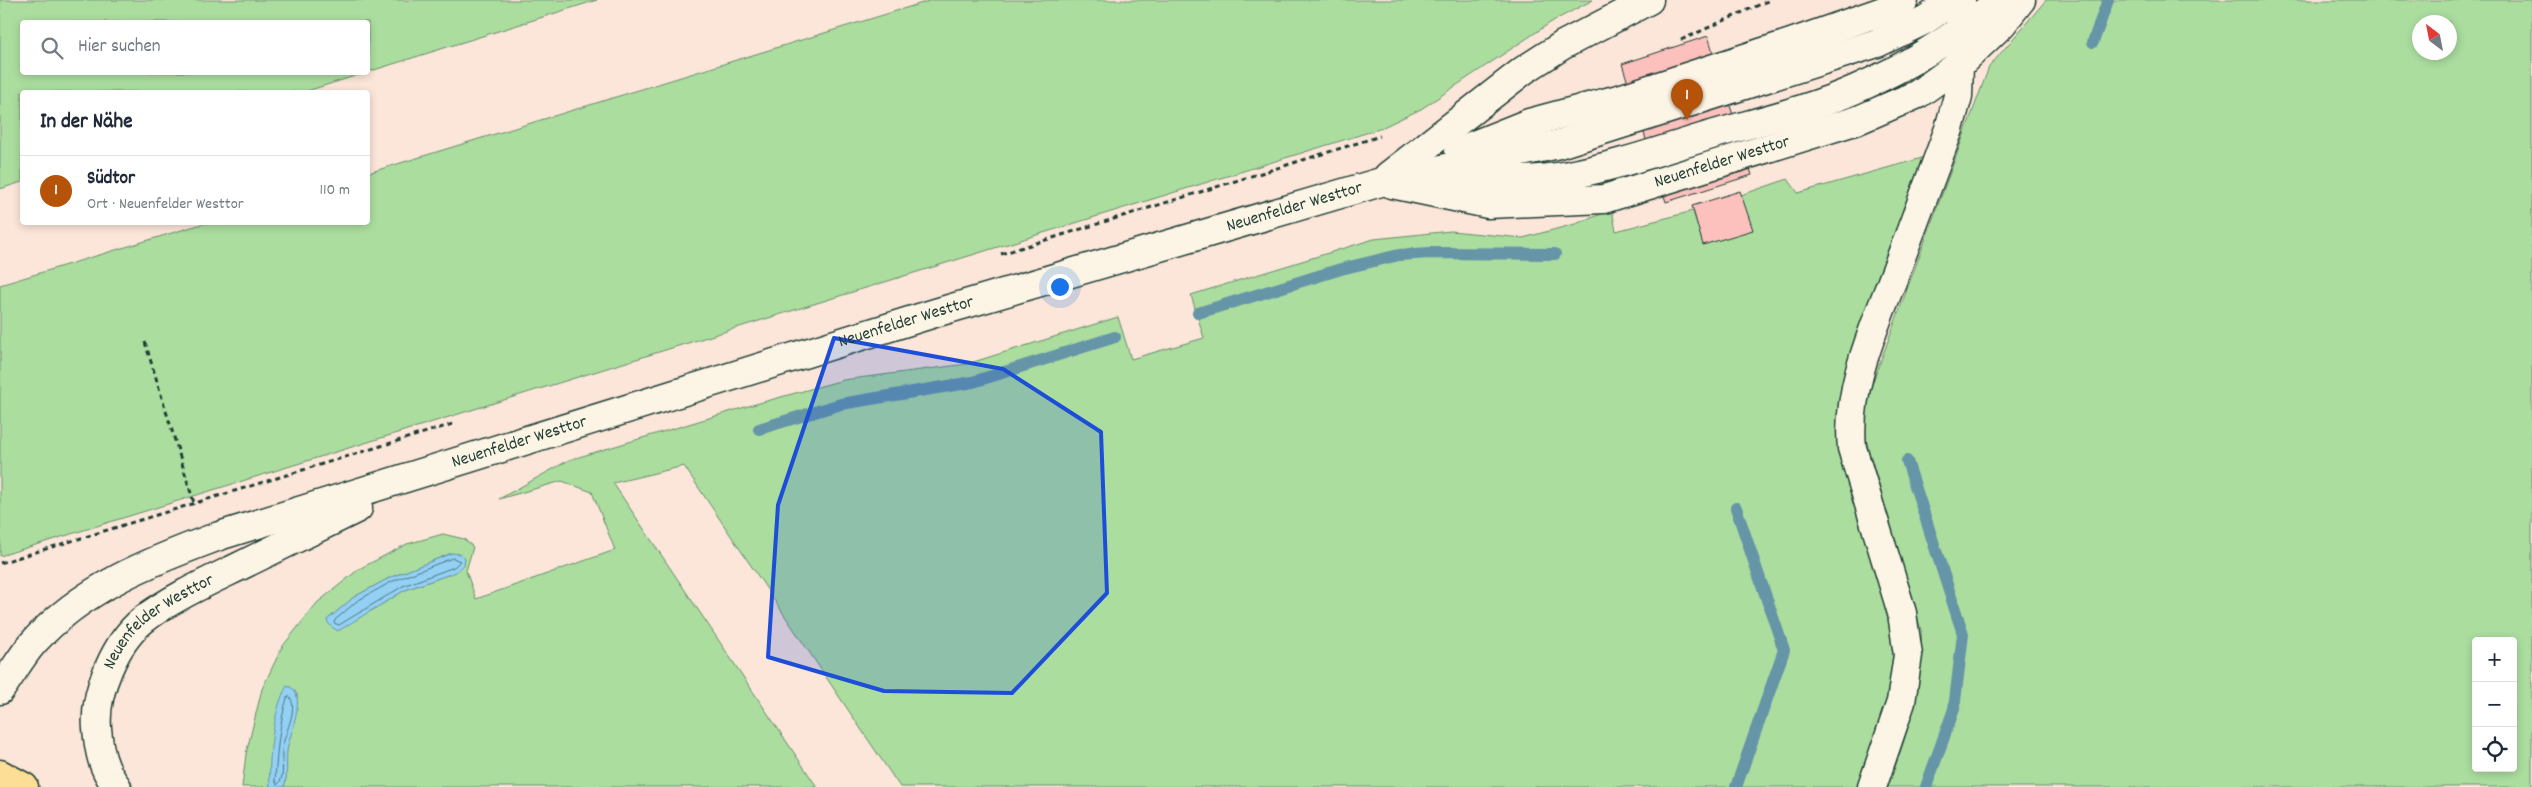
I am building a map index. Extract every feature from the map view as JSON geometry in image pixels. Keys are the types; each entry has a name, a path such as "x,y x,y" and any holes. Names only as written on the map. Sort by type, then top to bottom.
{"main road":[{"path":"0,774 24,787"}],"street":[{"path":"1381,182 1524,70 1563,45 1649,0"},
{"name":"Neuenfelder Westtor","path":"1381,182 1529,123 1667,84 1883,11 1904,0"},
{"name":"Neuenfelder Westtor","path":"0,690 32,644 62,615 100,588 140,567 219,536 434,471 935,313 1381,182 1559,144 1877,43 1924,20 1954,0"},
{"path":"1872,787 1901,702 1908,655 1902,613 1852,448 1849,424 1854,392 1866,350 1949,129 1958,96 1961,0"},
{"name":"Neuenfelder Westtor","path":"1381,182 1501,180 1568,175 1640,157 1854,90 1913,61 1960,33 2000,0"},
{"name":"Neuenfelder Westtor","path":"1381,182 1488,204 1604,199 1858,120 1918,94 1960,64 2002,24 2021,0"},
{"name":"Neuenfelder Westtor","path":"117,787 107,774 99,755 96,712 101,686 116,653 142,620 200,585 434,471"}],"path":[{"path":"1673,43 1770,0"},
{"path":"145,342 194,504"}],"highlighted area":[{"path":"834,338 1003,369 1101,432 1107,593 1012,693 884,691 768,657 778,505"}],"green space":[{"path":"0,0 597,0 370,71 370,20 20,20 20,75 358,75 310,90 20,90 20,183 0,189"},
{"path":"932,0 1593,0 1553,21 1421,109 1379,129 0,556 0,285 198,225 370,225 370,172"},
{"path":"2046,0 2532,0 2532,787 1888,787 1913,710 1920,671 1921,630 1866,440 1865,413 1871,387 1989,67"},
{"path":"1922,158 1840,402 1836,428 1838,450 1886,599 1895,651 1893,681 1859,787 900,787 684,466 613,483 817,787 284,787 287,748 295,715 297,694 279,710 272,746 270,787 242,787 246,754 262,689 282,647 317,603 359,569 407,544 443,534 464,539 473,547 466,571 476,599 615,550 592,492 562,481 499,499 569,460 752,405 843,380 967,364 1118,317 1131,359 1204,338 1191,295 1374,239 1451,231 1523,238 1575,224 1612,210 1616,231 1693,211 1703,244 1741,195 1788,179 1798,193","holes":["452,553 456,572 405,590 371,611 327,620 354,597 389,578"]}],"water":[{"path":"452,553 461,554 465,558 464,565 456,572 405,590 338,631 331,627 328,622 327,620 354,597 389,578"},
{"path":"287,686 294,689 297,696 297,705 287,751 286,778 284,787 270,787 272,735 278,707"}],"building":[{"path":"1708,36 1752,175 1666,202 1622,64"},
{"path":"1740,191 1753,230 1703,245 1692,206"}],"waterway":[{"path":"2093,42 2108,0"},
{"path":"1198,313 1341,269 1399,255 1430,253 1555,254"},
{"path":"759,429 841,404 973,382 1115,337"},
{"path":"1907,461 1963,634 1954,709 1926,787"},
{"path":"1736,508 1784,650 1736,787"}],"place":[{"name":"Südtor","path":"1687,120"}]}
